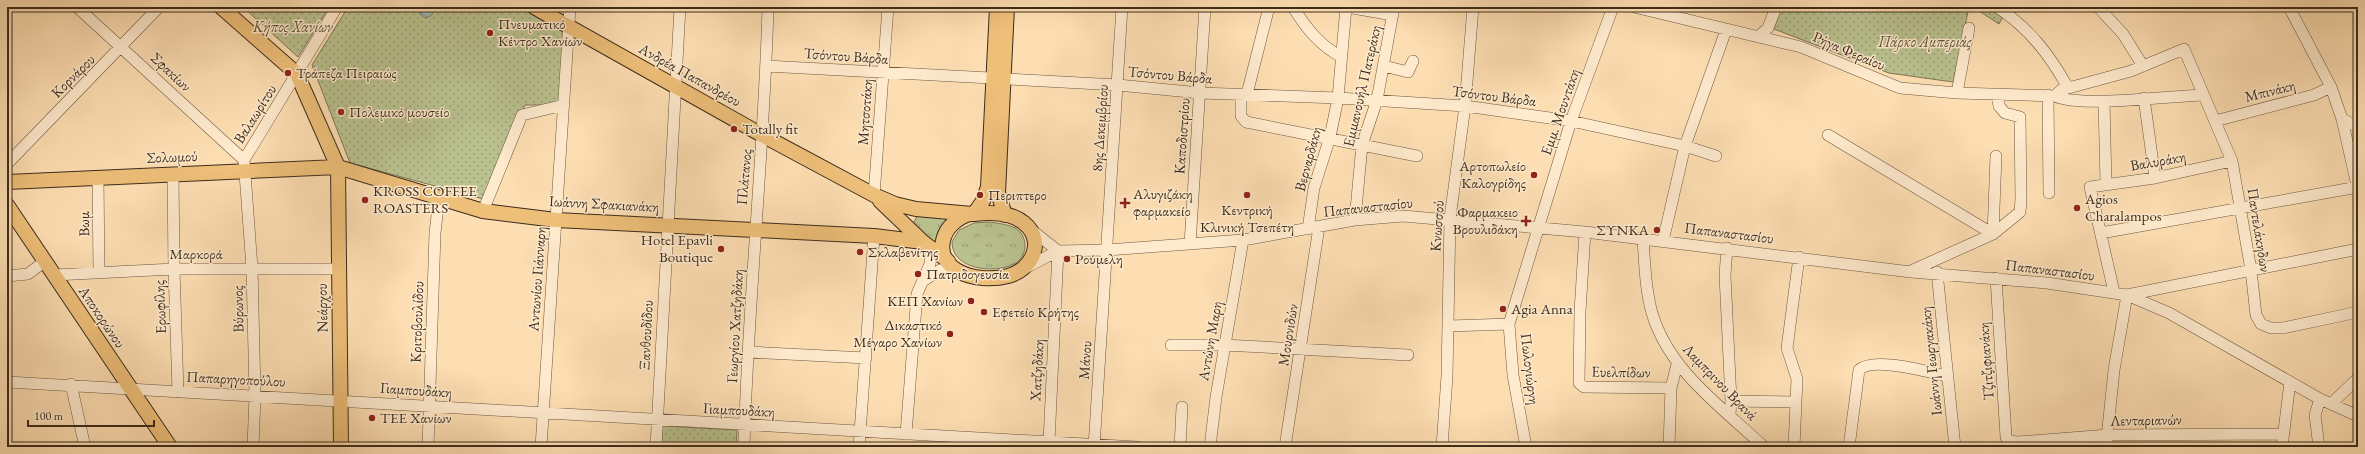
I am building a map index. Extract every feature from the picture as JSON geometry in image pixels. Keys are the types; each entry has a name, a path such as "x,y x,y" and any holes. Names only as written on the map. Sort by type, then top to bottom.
{"main road":[{"path":"221,7 297,74 338,167"},
{"name":"Ανδρέα Παπανδρέου","path":"534,7 762,135 874,195 895,204 926,211 973,214"},
{"path":"997,7 999,188 1000,204 1005,215"},
{"path":"973,214 986,196 1007,7"},
{"name":"Σολωμού","path":"7,182 173,174 244,165 338,167"},
{"name":"Ιωάννη Σφακιανάκη","path":"338,167 483,211 556,220 874,236 928,246"},
{"name":"Νεάρχου","path":"338,167 341,447"},
{"name":"Ανδρέα Παπανδρέου","path":"874,195 899,220 951,265"},
{"name":"Αποκορώνου","path":"8,210 45,261 130,390 170,447"},
{"path":"874,236 899,220 926,211"},
{"path":"973,214 1005,215 1018,219 1028,227 1034,238 1035,251 1025,268 1013,274 995,278 971,276 951,265 943,241 948,228 958,218 973,214"}],"street":[{"name":"Σφακίων","path":"77,7 122,47 244,165"},
{"name":"Κορνάρου","path":"7,164 122,47 159,7"},
{"name":"Βαλαωρίτου","path":"244,165 337,7"},
{"name":"Αντωνίου Γιάνναρη","path":"540,447 570,7"},
{"name":"Ξανθουδίδου","path":"656,447 680,7"},
{"name":"Πλάτανος","path":"754,230 762,135 768,7"},
{"name":"Μητσοτάκη","path":"874,195 888,7"},
{"name":"8ης Δεκεμβρίου","path":"1107,250 1122,7"},
{"name":"Καποδιστρίου","path":"1190,244 1205,7"},
{"path":"1269,7 1244,94 1241,119 1417,156"},
{"path":"1293,7 1321,43 1342,57"},
{"path":"1346,7 1394,11"},
{"name":"Βερναρδάκη","path":"1314,228 1314,188 1330,137 1338,98 1346,7"},
{"name":"Κνωσσού","path":"1442,447 1449,326 1450,218 1465,106 1473,7"},
{"name":"Εμμ. Μουντάκη","path":"1538,227 1571,121 1613,7"},
{"name":"Ρήγα Φεραίου","path":"1634,7 1801,47 1900,88 1957,93 2051,95 2064,100 2104,101 2203,95"},
{"path":"1758,37 1768,28 1776,7"},
{"path":"1997,7 2012,17 2040,44 2068,88"},
{"path":"2049,193 2051,95 2068,88 2143,66 2123,34 2098,7"},
{"path":"2114,292 2101,233 2358,188 2342,119 2331,87 2289,7"},
{"name":"Εμμανουήλ Πατεράκη","path":"1355,220 1362,145 1377,100 1394,11"},
{"path":"1957,93 1969,28"},
{"path":"1663,241 1685,146 1726,30"},
{"name":"Παντελάκηδων","path":"2143,66 2184,49 2232,161 2251,270 2256,315 2261,324 2271,328 2283,328 2358,312"},
{"path":"1384,66 1408,72 1413,61"},
{"name":"Τσόντου Βάρδα","path":"766,66 1118,85 1200,93 1338,98 1465,106 1571,121 1685,146 1716,156"},
{"name":"Μπινάκη","path":"2215,120 2314,95 2331,87"},
{"path":"1911,272 1993,234 2017,216 2021,206 2020,117 2004,113 2000,106 1997,94"},
{"path":"2144,98 2155,178"},
{"path":"2104,101 2106,184"},
{"path":"483,211 522,115 564,105"},
{"path":"2342,119 2358,126"},
{"path":"1828,136 1993,234"},
{"path":"1993,234 1996,156"},
{"name":"Βαλυράκη","path":"2101,233 2090,187 2155,178 2232,161"},
{"name":"Βύρωνος","path":"244,165 252,268 255,396 253,447"},
{"name":"Ερωφίλης","path":"173,174 178,392"},
{"name":"Βωμ","path":"98,177 99,272"},
{"name":"Κριτοβουλίδου","path":"428,447 435,233 439,198"},
{"name":"Παπαναστασίου","path":"1025,268 1058,251 1107,250 1243,240 1355,220 1403,216 1450,218 1585,232 1642,240 1799,256 1911,272 1937,272 1996,278 2114,292 2127,295 2169,313 2320,399 2358,416"},
{"path":"1028,227 1058,251"},
{"name":"Πωλογιώργη","path":"1526,447 1513,375 1509,324 1538,227"},
{"name":"Μουρνιδών","path":"1285,447 1301,350 1314,228"},
{"name":"Γεωργίου Χατζηδάκη","path":"744,447 754,230"},
{"name":"Ευελπίδων","path":"1585,232 1580,312 1579,383 1584,387 1671,388"},
{"path":"859,447 874,236"},
{"name":"Αντώνη Μαρη","path":"1210,447 1224,345 1243,240"},
{"name":"Λαμπρινου Βρανά","path":"1642,240 1648,295 1652,313 1666,346 1677,364 1764,447"},
{"path":"906,434 917,294 930,264 928,246"},
{"path":"1727,248 1725,275 1731,400 1730,414"},
{"path":"2106,447 2114,370 2127,295 2358,249"},
{"name":"Μάνου","path":"1094,446 1107,250"},
{"name":"Χατζηδάκη","path":"1049,442 1058,251"},
{"path":"1794,447 1796,372 1787,348 1799,256"},
{"path":"7,276 28,274 45,261"},
{"path":"921,283 936,272 951,265"},
{"name":"Μαρκορά","path":"54,275 174,269 338,269"},
{"name":"Ιωάννη Γεωργακάκη","path":"1937,272 1946,376 1955,447"},
{"name":"Τζιτζιφιανάκη","path":"1996,278 2006,437 2009,440"},
{"path":"1449,326 1509,324"},
{"path":"1171,345 1224,345 1408,355"},
{"path":"749,352 866,358"},
{"path":"1669,447 1671,388 1677,364"},
{"path":"1849,447 1860,370 1864,366 1871,364 1901,367 1946,376"},
{"path":"2331,404 2358,378"},
{"name":"Παπαρηγοπούλου","path":"7,382 71,384 130,390 341,399"},
{"path":"2282,447 2290,382"},
{"path":"71,384 86,447"},
{"name":"Γιαμπουδάκη","path":"341,399 430,407 745,426 859,431 1094,446 1137,447"},
{"path":"2319,447 2315,415 2320,399"},
{"path":"1731,400 1796,402"},
{"path":"1180,447 1182,406"},
{"name":"Λενταριανών","path":"2009,440 2018,442 2108,436 2284,434"}],"green space":[{"name":"Κήπος Χανίων","path":"243,7 329,7 298,57"},
{"path":"348,7 527,7 568,30 560,105 525,105 483,199 350,163 312,65"},
{"name":"Πάρκο Αμπεριάς","path":"1781,7 1969,7 1953,82 1889,73 1774,29"},
{"name":"Πάρκο Αμπεριάς","path":"1973,7 1988,7 2003,16 1999,24"},
{"path":"953,215 939,249 913,224 917,216"},
{"path":"988,222 1009,226 1020,232 1025,241 1025,246 1022,257 1019,261 1006,267 986,269 967,264 959,259 954,251 952,242 959,230 974,223"},
{"path":"662,426 737,430 736,447 661,447"}],"water":[{"path":"416,7 434,7 432,14 425,18 420,14"}],"place":[{"name":"Πνευματικό Κέντρο Χανίων","path":"490,33"},
{"name":"Τράπεζα Πειραιώς","path":"288,73"},
{"name":"Πολεμικό μουσείο","path":"341,112"},
{"name":"Totally fit","path":"734,129"},
{"name":"Αρτοπωλείο Καλογρίδης","path":"1534,175"},
{"name":"Περιπτερο","path":"980,195"},
{"name":"Κεντρική Κλινική Τσεπέτη","path":"1247,195"},
{"name":"KROSS COFFEE ROASTERS","path":"365,200"},
{"name":"Αλυγιζάκη φαρμακείο","path":"1125,203"},
{"name":"Agios Charalampos","path":"2077,208"},
{"name":"Φαρμακειο Βρουλιδάκη","path":"1526,221"},
{"name":"ΣΥΝΚΑ","path":"1657,230"},
{"name":"Hotel Epavli Boutique","path":"721,249"},
{"name":"Σκλαβενίτης","path":"860,252"},
{"name":"Ρούμελη","path":"1067,259"},
{"name":"Πατριδογευσία","path":"918,274"},
{"name":"ΚΕΠ Χανίων","path":"971,301"},
{"name":"Agia Anna","path":"1503,309"},
{"name":"Εφετείο Κρήτης","path":"984,312"},
{"name":"Δικαστικό Μέγαρο Χανίων","path":"950,334"},
{"name":"ΤΕΕ Χανίων","path":"372,418"}]}
